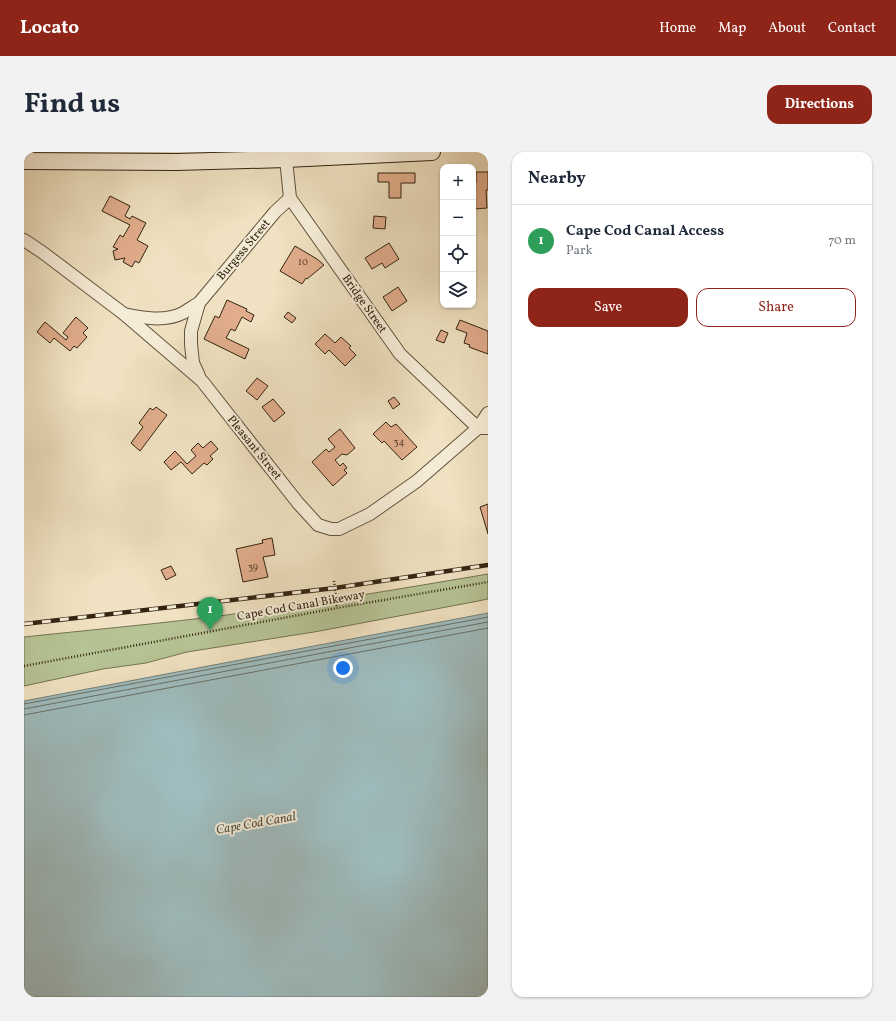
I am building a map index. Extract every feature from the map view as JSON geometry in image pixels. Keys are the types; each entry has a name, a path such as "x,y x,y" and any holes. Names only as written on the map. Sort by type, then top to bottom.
{"main road":[{"path":"24,161 128,162 218,157 286,159 432,152"}],"street":[{"name":"Bridge Street","path":"286,159 290,198 400,354 483,428"},
{"name":"Burgess Street","path":"124,314 137,317 165,318 183,313 199,303 275,212 290,198"},
{"name":"Pleasant Street","path":"24,240 124,314 202,380 298,503 318,525 331,529 339,529 370,514 417,481 483,428 488,413"},
{"name":"Burgess Street","path":"199,303 191,331 191,344 193,363 202,380"}],"path":[{"path":"334,581 337,608"},
{"name":"Cape Cod Canal Bikeway","path":"24,666 337,608 488,582"}],"green space":[{"path":"488,574 488,599 314,632 187,652 146,663 103,669 24,686 24,637 182,621 244,613"}],"water":[{"name":"Cape Cod Canal","path":"488,613 488,997 24,997 24,701"}],"building":[{"path":"476,172 488,172 488,190 486,190 487,208 476,209"},
{"path":"378,173 415,173 415,183 401,183 401,198 389,198 389,182 378,182"},
{"path":"110,196 130,206 125,216 130,219 132,216 146,223 137,240 148,246 139,263 135,261 132,267 123,262 125,258 115,260 113,251 118,249 113,247 120,235 123,237 130,225 102,211"},
{"path":"374,216 386,217 385,229 373,228"},
{"path":"389,243 399,259 385,268 382,263 372,269 365,258"},
{"path":"295,246 324,265 307,279 306,278 302,284 280,271"},
{"path":"398,287 407,301 392,311 383,297"},
{"path":"227,300 247,309 246,311 254,315 251,322 242,317 235,331 231,329 226,338 249,349 245,359 204,339 215,316 219,318"},
{"path":"288,312 296,318 292,323 284,317"},
{"path":"76,317 88,328 83,333 87,337 77,348 74,346 70,351 54,338 50,343 37,332 45,322 66,340 68,337 63,333"},
{"path":"460,320 488,331 488,354 469,347 470,345 464,343 467,333 456,329"},
{"path":"441,330 448,333 444,343 436,340"},
{"path":"325,334 335,343 341,337 351,346 349,348 356,355 345,366 329,350 325,354 315,344"},
{"path":"257,378 268,386 257,400 246,391"},
{"path":"394,397 400,404 393,409 388,401"},
{"path":"273,399 285,413 274,422 262,407"},
{"path":"156,407 167,415 140,451 131,443 143,427 139,423 150,408 153,410"},
{"path":"386,422 391,427 396,424 417,447 402,460 384,441 382,443 373,434"},
{"path":"340,429 355,448 347,455 342,454 335,460 340,466 343,463 347,468 344,470 347,473 333,486 312,462 326,449 329,452 335,447 328,439"},
{"path":"211,441 218,449 210,456 213,459 207,465 204,463 192,474 181,462 171,470 164,462 175,451 187,464 196,456 191,450 198,443 203,448"},
{"path":"488,504 488,534 480,507"},
{"path":"272,538 275,555 263,557 268,577 243,582 236,549 263,543 262,540"},
{"path":"171,566 176,575 166,580 161,570"}],"railway":[{"path":"24,624 335,588 488,565"}],"place":[{"name":"Cape Cod Canal Access","path":"210,630"}]}
